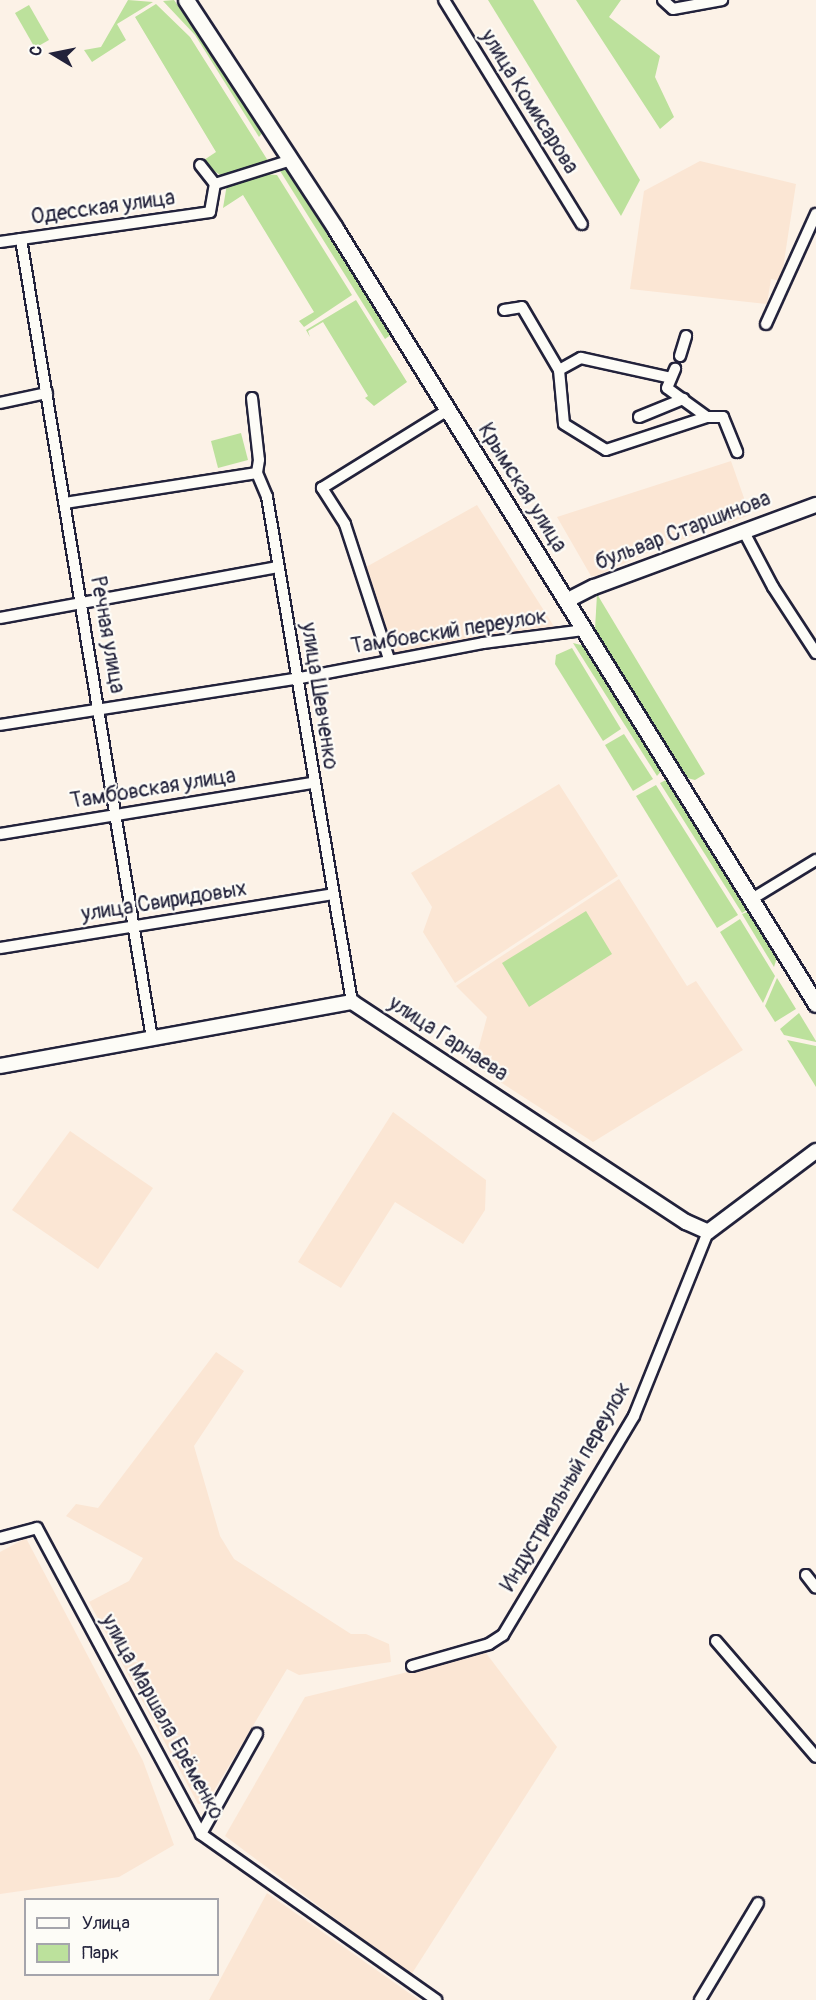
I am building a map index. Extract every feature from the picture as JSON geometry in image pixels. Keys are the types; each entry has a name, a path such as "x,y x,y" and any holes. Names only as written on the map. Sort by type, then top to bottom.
{"main road":[{"name":"Крымская улица","path":"186,0 291,159 568,600 816,1004"}],"street":[{"name":"улица Комисарова","path":"444,0 582,224"},
{"path":"663,0 673,9 722,0"},
{"path":"200,165 215,184 291,159"},
{"name":"Одесская улица","path":"0,242 210,212 215,184"},
{"path":"766,324 816,214"},
{"name":"Речная улица","path":"21,239 118,813 152,1039"},
{"path":"504,310 522,307 559,370 564,424 606,450 707,417 723,417 736,452"},
{"path":"680,356 686,336"},
{"path":"559,370 581,358 673,373 667,388 707,417"},
{"path":"0,403 47,393"},
{"name":"улица Шевченко","path":"252,398 260,460 257,473 267,497 313,783 352,1002"},
{"path":"639,417 683,399"},
{"path":"388,659 345,524 322,488 448,410"},
{"path":"65,502 257,473"},
{"name":"бульвар Старшинова","path":"568,600 594,587 816,505"},
{"path":"744,532 816,653"},
{"path":"0,618 278,567"},
{"name":"Тамбовский переулок","path":"0,725 296,679 388,659 585,630"},
{"name":"Тамбовская улица","path":"0,834 313,783"},
{"path":"752,898 816,860"},
{"name":"улица Свиридовых","path":"0,948 333,894"},
{"path":"0,1066 352,1002"},
{"name":"улица Гарнаева","path":"352,1002 676,1216 708,1232"},
{"path":"708,1232 816,1152"},
{"name":"Индустриальный переулок","path":"412,1666 489,1644 503,1635 634,1416 708,1232"},
{"name":"улица Маршала Ерёменко","path":"0,1538 37,1528 201,1834 436,2000"},
{"path":"806,1575 816,1588"},
{"path":"716,1641 816,1757"},
{"path":"201,1834 257,1734"},
{"path":"700,2000 758,1903"}],"shaded area":[{"path":"700,161 796,184 781,281 771,279 767,304 630,289 644,191"},
{"path":"731,461 750,515 656,549 596,576 591,576 557,517"},
{"path":"477,505 555,628 392,653 359,571"},
{"path":"559,784 618,876 455,983 423,932 432,907 411,873"},
{"path":"619,879 687,986 696,981 743,1050 593,1142 474,1065 487,1017 456,986"},
{"path":"393,1112 486,1180 485,1210 463,1244 395,1202 341,1288 298,1262"},
{"path":"70,1131 153,1188 98,1269 12,1210"},
{"path":"216,1352 244,1371 194,1446 220,1536 234,1559 351,1634 366,1634 389,1644 391,1662 299,1675 287,1669 206,1804 198,1804 89,1602 129,1581 143,1558 66,1516 76,1504 98,1508"},
{"path":"26,1538 143,1761 174,1845 119,1877 0,1894 0,1552"},
{"path":"486,1653 557,1747 411,1975 225,1836 305,1697"},
{"path":"267,1893 419,2000 209,2000"}],"green space":[{"path":"128,0 153,2 117,24 126,40 92,62 84,50 101,47"},
{"path":"174,0 264,131 259,137 195,35 163,1"},
{"path":"488,0 533,0 640,180 621,216"},
{"path":"576,0 621,0 609,17 660,56 655,77 674,117 660,129"},
{"path":"156,4 190,37 270,164 223,177 201,162 216,152 135,17"},
{"path":"29,5 49,40 35,48 15,13"},
{"path":"285,163 392,334 385,339 277,166"},
{"path":"263,174 277,175 352,295 304,327 299,321 314,312 243,195 223,208 227,184"},
{"path":"356,300 407,382 374,406 365,398 368,396 323,322 308,331 310,337 306,330"},
{"path":"241,433 248,460 218,468 211,441"},
{"path":"597,594 705,774 695,780 687,778 595,629"},
{"path":"573,643 585,646 662,770 657,776"},
{"path":"572,648 621,729 603,741 555,664 556,655"},
{"path":"624,734 653,779 633,791 605,745"},
{"path":"666,780 671,782 749,905 742,913 660,783"},
{"path":"656,785 738,915 717,928 636,796"},
{"path":"586,911 612,954 529,1007 502,963"},
{"path":"750,911 778,954 774,967 742,914"},
{"path":"740,919 775,976 763,1003 720,932"},
{"path":"777,978 796,1009 775,1022 765,1006"},
{"path":"799,1013 816,1042 784,1035 780,1029"},
{"path":"787,1040 816,1046 816,1087"}]}
